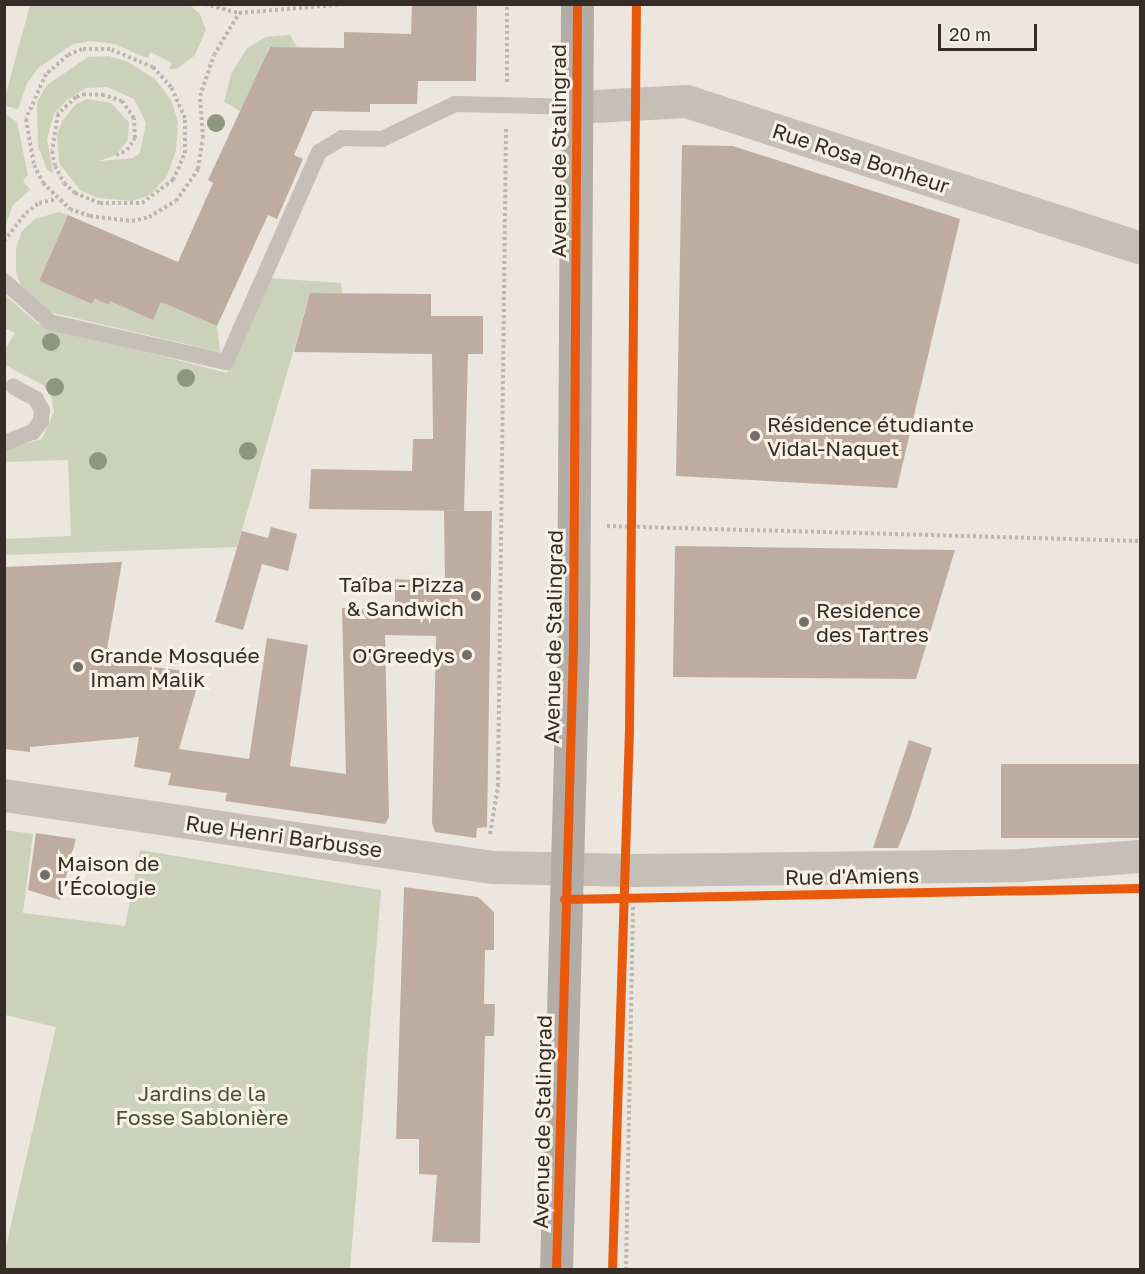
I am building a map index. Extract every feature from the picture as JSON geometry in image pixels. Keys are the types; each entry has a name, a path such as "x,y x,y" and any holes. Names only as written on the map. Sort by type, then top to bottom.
{"main road":[{"name":"Avenue de Stalingrad","path":"556,1269 573,525 577,4"}],"street":[{"name":"Rue Rosa Bonheur","path":"576,107 686,101 1140,248"},
{"name":"Rue Henri Barbusse","path":"4,795 485,866 565,869"},
{"name":"Rue d'Amiens","path":"565,869 1020,865 1140,856"}],"lane":[{"path":"4,281 50,322 226,362 319,152 342,138 382,140 454,104 576,107"},
{"path":"4,443 33,432 41,421 42,410 36,399 13,386"}],"path":[{"path":"205,4 239,13 346,4"},
{"path":"485,866 498,786 507,4"},
{"path":"116,155 127,150 135,138 134,118 122,101 104,95 85,94 76,97 58,114 52,139 58,176 88,199 118,206 142,203 173,180 186,153 185,118 171,87 153,67 110,49 82,49 68,55 46,74 26,119 34,165 57,199 90,216 132,221 149,217 176,201 198,169 203,138 200,96 214,55 239,13"},
{"path":"4,241 26,213 39,203 57,199"},
{"path":"630,515 630,538"},
{"path":"573,525 1140,541"},
{"path":"629,898 645,898"},
{"path":"615,1226 629,898"},
{"path":"626,1269 629,898"}],"green space":[{"path":"30,5 190,5 200,14 206,30 195,55 177,69 169,69 172,63 150,52 148,58 115,44 91,41 73,44 38,68 27,84 18,109 5,106 5,97"},
{"path":"290,35 297,47 269,47 244,113 224,102 231,74 247,48 266,37"},
{"path":"109,56 128,62 155,79 171,100 178,121 176,151 167,176 150,195 132,201 98,198 80,190 59,163 57,135 62,121 76,104 87,99 111,103 129,122 128,140 116,155 99,161 133,158 140,153 146,123 134,99 107,87 86,88 67,100 54,114 47,139 53,173 47,170 38,146 37,102 47,85 88,57"},
{"path":"5,114 17,122 28,175 23,181 30,190 13,205 5,226"},
{"path":"59,212 68,215 39,281 92,304 95,299 109,305 110,301 153,319 161,302 217,326 220,352 45,311 22,289 16,272 16,248 22,231 35,219"},
{"path":"269,278 341,283 342,293 310,293 237,547 5,555 4,539 71,536 68,460 5,462 5,449 42,439 54,412 52,398 43,385 5,365 5,350 15,333 5,328 5,295 38,324 227,373"},
{"name":"Jardins de la Fosse Sablonière","path":"5,830 33,834 23,913 125,926 140,850 381,890 350,1269 5,1269 5,1251 56,1027 5,1015"}],"building":[{"path":"412,4 477,4 476,81 418,81 417,104 370,104 370,112 313,111 294,155 303,159 277,219 268,215 217,326 161,302 153,320 110,301 109,305 95,299 92,304 39,281 68,215 178,262 213,183 208,180 270,47 344,48 344,32 411,34"},
{"path":"682,145 733,146 960,219 897,488 676,476"},
{"path":"310,293 431,294 431,316 483,316 483,354 468,354 464,511 309,509 311,469 412,471 413,439 433,439 432,354 294,352"},
{"path":"444,511 492,511 487,827 477,828 476,838 435,832 432,823 436,636 385,635 389,817 385,824 225,801 227,793 168,785 171,773 134,767 139,737 30,747 30,752 4,749 4,567 122,562 105,661 201,673 179,749 249,759 267,638 308,645 290,766 346,774 342,608 395,610 395,579 445,582"},
{"path":"271,527 297,534 288,571 262,564 243,630 215,622 242,531 268,538"},
{"name":"Residence des Tartres","path":"675,546 955,550 916,679 673,677"},
{"path":"909,740 932,748 910,818 898,848 873,848"},
{"path":"1001,764 1140,764 1140,838 1001,838"},
{"name":"Maison de l’Écologie","path":"36,833 76,839 60,900 28,890"},
{"path":"404,887 478,897 494,912 494,950 485,950 484,1004 495,1004 494,1036 485,1036 480,1243 432,1242 437,1175 419,1174 419,1139 396,1139"}],"cycle path":[{"path":"556,1270 573,644 577,4"},
{"path":"612,1270 629,728 636,4"},
{"path":"564,899 1140,888"}],"place":[{"name":"Résidence étudiante Vidal-Naquet","path":"755,436"},
{"name":"Taîba - Pizza & Sandwich","path":"476,596"},
{"name":"Residence des Tartres","path":"804,622"},
{"name":"O'Greedys","path":"467,655"},
{"name":"Grande Mosquée Imam Malik","path":"78,667"},
{"name":"Maison de l’Écologie","path":"45,875"}]}
